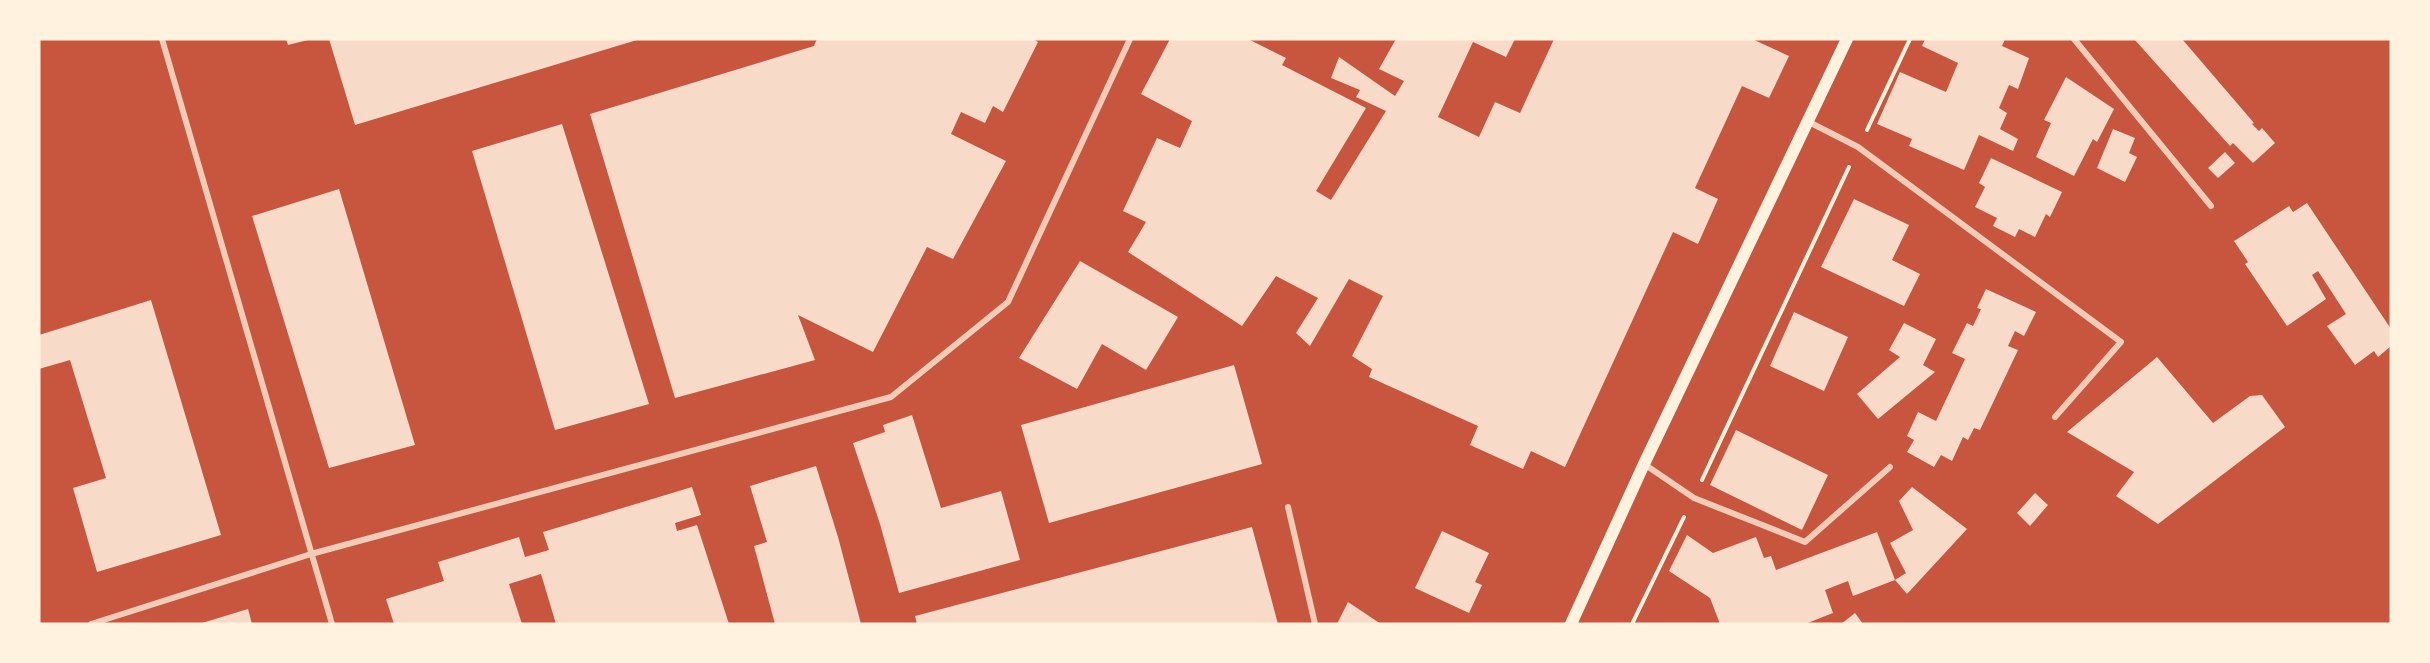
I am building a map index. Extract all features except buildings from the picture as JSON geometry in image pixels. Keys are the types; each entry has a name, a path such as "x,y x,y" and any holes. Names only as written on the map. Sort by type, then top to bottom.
{"main road":[{"path":"1571,624 1644,464 1847,39"}],"street":[{"path":"162,39 332,624"},
{"path":"91,624 311,554 891,397 1008,302 1130,39"},
{"path":"2074,39 2211,206"},
{"path":"1807,121 1858,147 2121,342 2055,417"},
{"path":"1644,464 1694,498 1805,542 1890,467"},
{"path":"1288,507 1315,624"}],"path":[{"path":"1632,624 1694,498 1910,39"}]}
